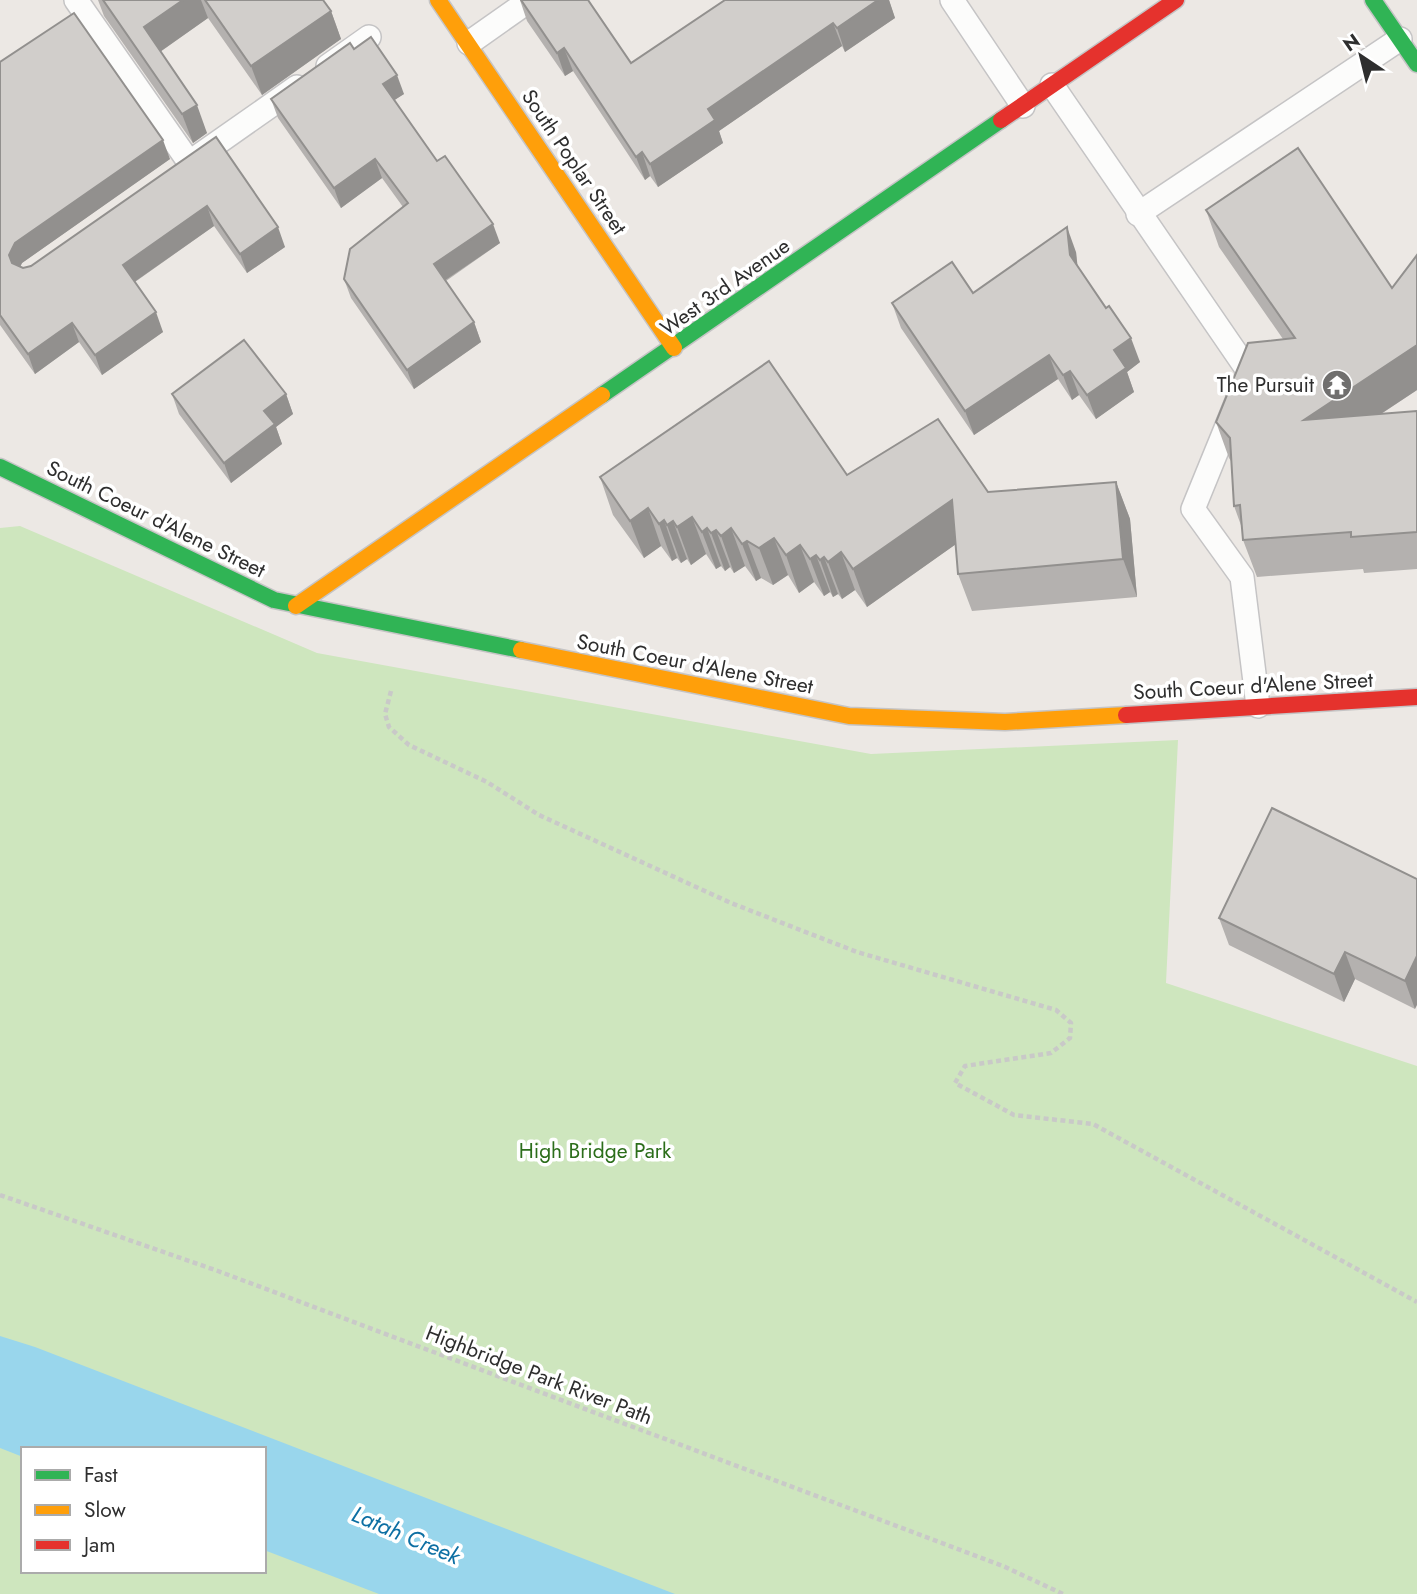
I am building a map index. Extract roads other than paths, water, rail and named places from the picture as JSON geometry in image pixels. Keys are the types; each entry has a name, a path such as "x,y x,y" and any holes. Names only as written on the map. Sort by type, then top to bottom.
{"street":[{"name":"South Poplar Street","path":"438,0 674,348"},
{"name":"West 3rd Avenue","path":"296,606 1176,0"},
{"path":"1373,0 1417,64"},
{"name":"South Coeur d'Alene Street","path":"0,467 274,600 849,716 1005,722 1417,697"}],"lane":[{"path":"76,0 189,162"},
{"path":"469,43 530,0"},
{"path":"951,0 1023,106"},
{"path":"167,178 369,37"},
{"path":"1138,214 1400,39"},
{"path":"1052,85 1249,372 1193,509 1242,577 1258,706"}],"water":[{"name":"Latah Creek","path":"0,1336 35,1347 675,1594 379,1594 266,1551 266,1447 21,1447 21,1456 0,1448"}],"place":[{"name":"The Pursuit","path":"1337,385"}],"park label":[{"name":"High Bridge Park","path":"595,1151"}]}
